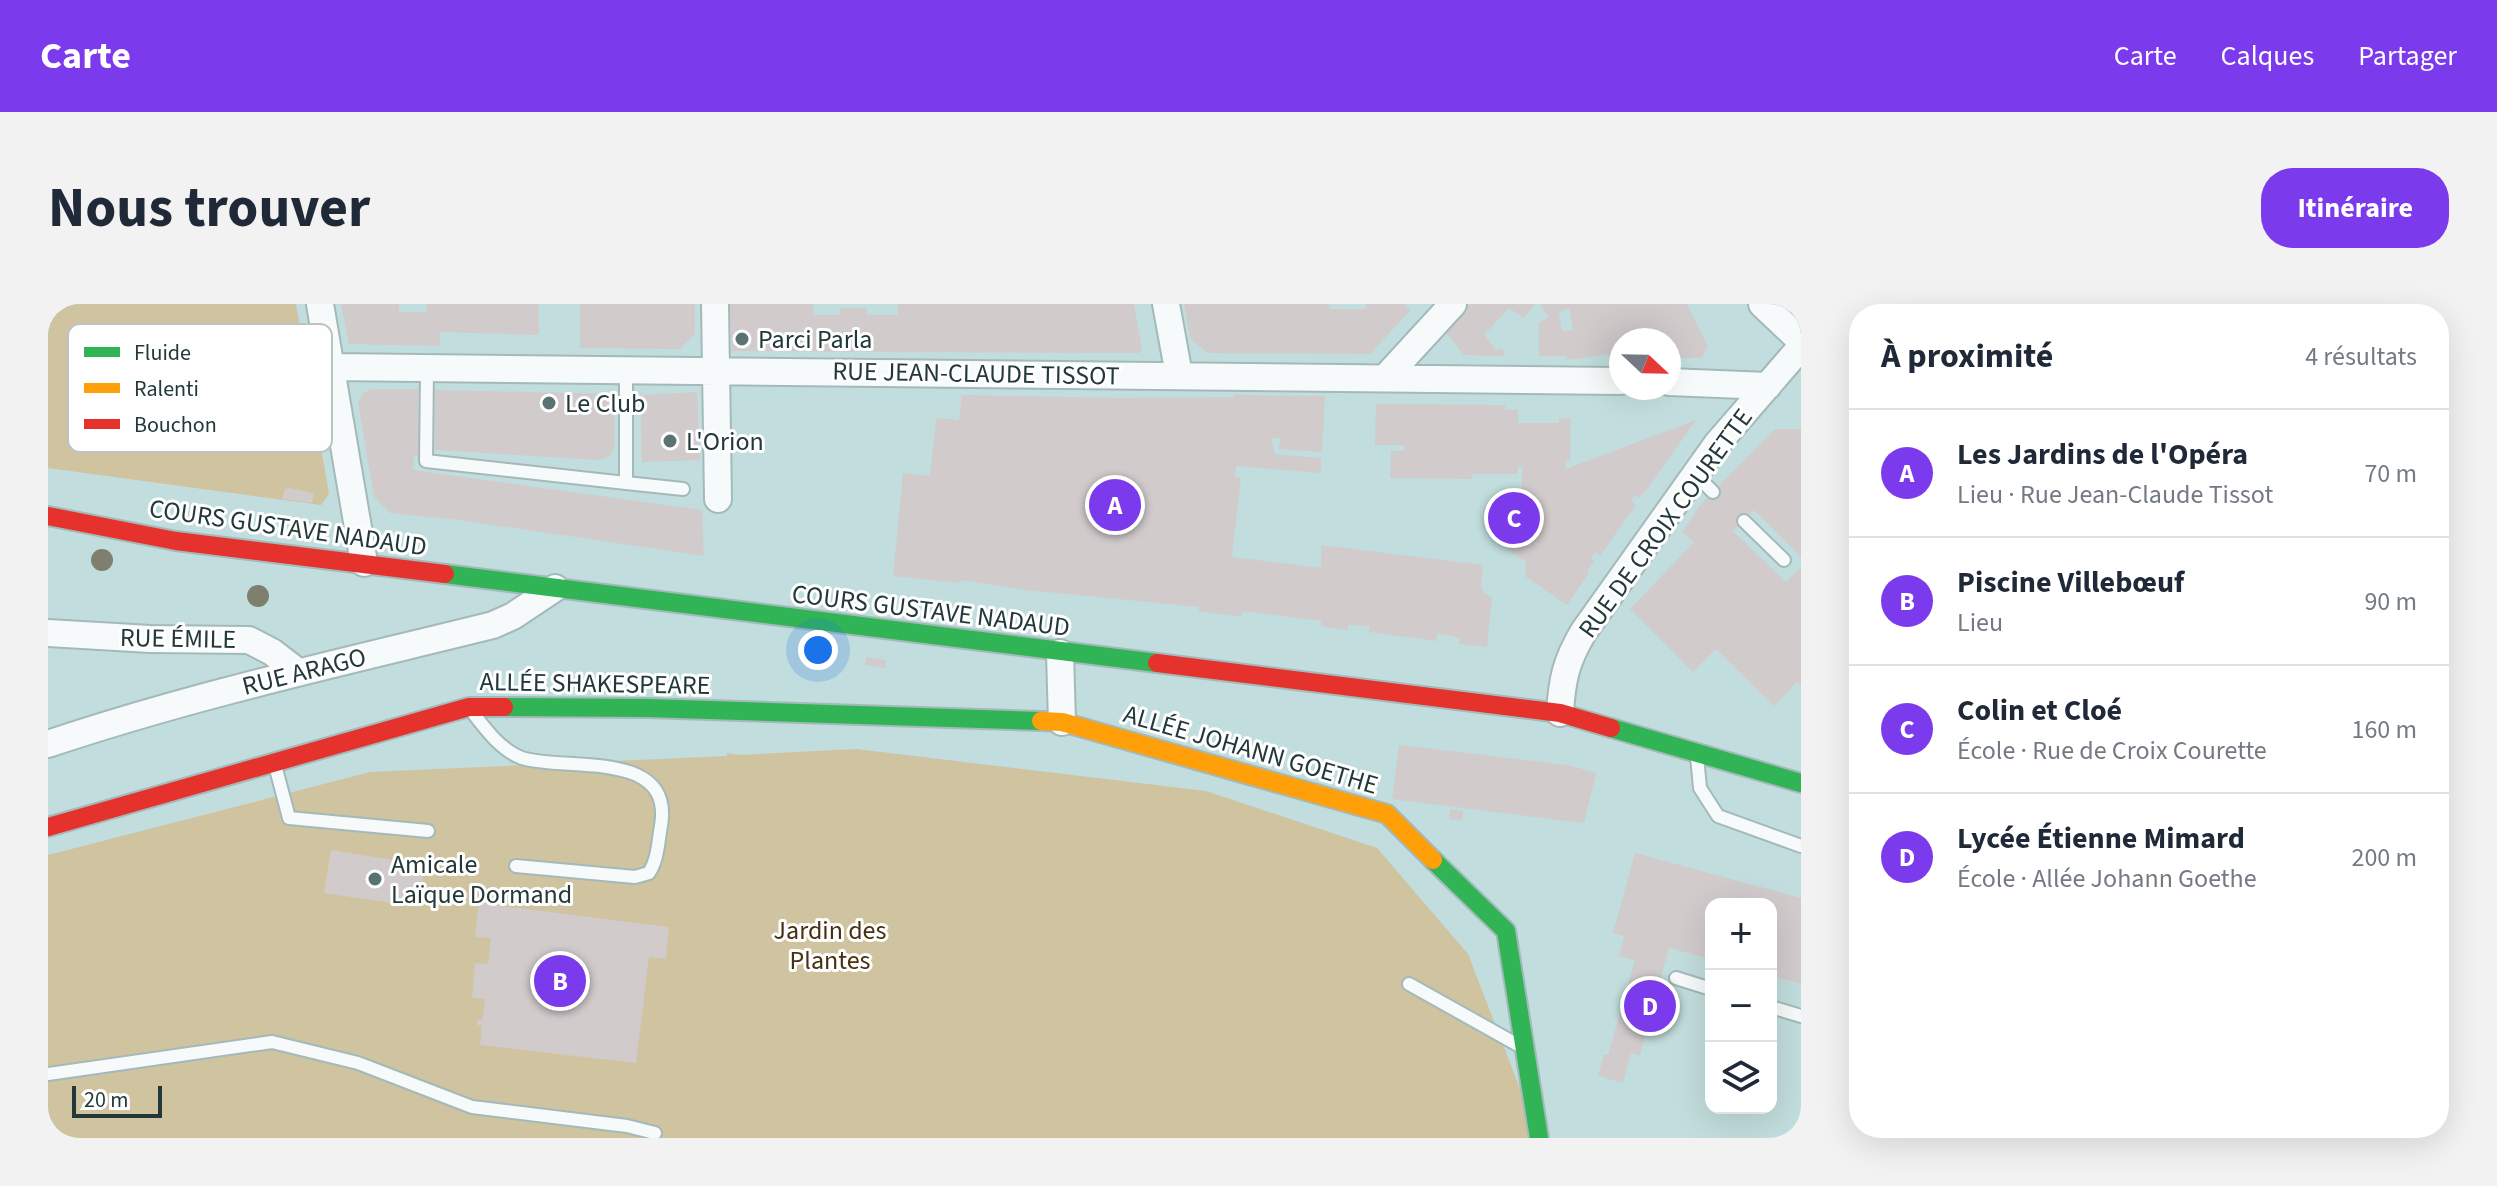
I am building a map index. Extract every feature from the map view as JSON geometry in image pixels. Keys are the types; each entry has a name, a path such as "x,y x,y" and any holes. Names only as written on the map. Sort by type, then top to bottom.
{"main road":[{"name":"COURS GUSTAVE NADAUD","path":"48,516 176,541 1560,713 1801,783"},
{"name":"ALLÉE SHAKESPEARE","path":"48,827 469,707 647,708 1062,722"},
{"name":"ALLÉE JOHANN GOETHE","path":"1062,722 1387,814 1506,931 1539,1138"}],"street":[{"path":"320,304 324,324"},
{"path":"715,304 718,499"},
{"path":"1166,304 1179,375"},
{"path":"1385,378 1453,304"},
{"path":"1762,304 1801,344"},
{"name":"RUE DE CROIX COURETTE","path":"1560,713 1563,675 1569,655 1704,483 1738,418 1801,344"},
{"path":"332,367 364,563"},
{"name":"RUE JEAN-CLAUDE TISSOT","path":"332,367 1609,381"},
{"path":"1681,382 1768,386"},
{"name":"RUE ARAGO","path":"48,744 126,718 298,672 493,625 513,616 555,588"},
{"name":"RUE ÉMILE","path":"48,633 150,639 249,640 272,652 298,672"},
{"path":"1060,653 1062,722"}],"lane":[{"path":"427,369 426,461 683,489"},
{"path":"626,370 626,483"},
{"path":"1744,521 1784,560"},
{"path":"469,707 491,736 522,758 631,771 656,789 663,815 655,863 649,873 635,877 516,866"},
{"path":"1696,754 1700,788 1718,816 1801,846"},
{"path":"274,762 289,818 428,831"},
{"path":"1676,978 1705,987"},
{"path":"1409,984 1524,1048"},
{"path":"1777,1009 1801,1016"},
{"path":"48,1074 272,1042 358,1063 472,1107 627,1126 655,1133"}],"green space":[{"path":"48,304 296,304 299,324 68,324 68,452 322,452 329,494 321,505 48,468"},
{"name":"Jardin des Plantes","path":"856,749 1206,791 1377,848 1468,954 1539,1138 48,1138 48,855 370,772"}],"building":[{"path":"341,304 399,304 399,312 427,312 427,304 539,304 539,335 440,332 440,346 349,344"},
{"path":"580,304 695,304 695,334 680,349 580,348"},
{"path":"730,304 813,304 813,315 840,315 840,308 867,308 867,315 898,315 898,304 1134,304 1142,349 1139,353 732,351"},
{"path":"1184,304 1322,304 1330,305 1330,309 1366,309 1366,304 1404,304 1410,311 1370,354 1207,353 1190,338"},
{"path":"1469,304 1535,304 1524,318 1509,308 1484,335 1497,351 1500,348 1505,351 1504,356 1464,355 1444,330"},
{"path":"1540,304 1687,304 1708,346 1702,358 1681,358 1681,328 1609,328 1609,358 1608,354 1567,360 1567,356 1539,356 1539,323 1549,317","holes":["1569,308 1573,330 1562,331 1559,312"]},
{"path":"371,389 418,389 418,455 414,457 413,470 702,510 704,556 460,520 390,513 374,497 358,403 363,393"},
{"path":"435,390 615,394 614,449 610,456 599,460 435,450"},
{"name":"L'Orion","path":"697,392 700,460 642,462 640,395"},
{"path":"962,395 1119,398 1325,396 1322,452 1279,449 1280,438 1271,438 1275,454 1321,458 1321,473 1236,466 1235,477 1241,478 1232,557 1321,568 1321,545 1483,565 1481,587 1492,598 1487,647 1459,644 1460,638 1437,634 1436,641 1369,632 1370,626 1348,625 1348,630 1321,626 1321,621 1242,611 1242,617 1199,611 1199,607 1027,590 960,580 960,583 893,576 903,473 930,476 936,418 959,420"},
{"path":"1376,404 1505,405 1505,410 1518,410 1518,423 1559,423 1559,418 1571,419 1570,461 1565,461 1566,469 1696,420 1648,488 1639,498 1635,495 1631,501 1636,505 1600,556 1595,552 1591,558 1594,561 1587,571 1589,573 1567,605 1525,576 1526,562 1507,549 1514,538 1492,523 1522,487 1522,467 1518,466 1518,474 1472,474 1472,479 1390,478 1391,451 1404,451 1404,445 1375,445"},
{"path":"1775,429 1801,429 1801,557 1754,510 1733,531 1786,582 1801,567 1801,686 1797,682 1774,706 1716,649 1693,672 1630,609 1694,542 1682,532 1702,503"},
{"path":"285,489 314,493 312,503 282,499"},
{"path":"829,594 849,596 848,604 828,602"},
{"path":"866,657 886,660 885,668 865,665"},
{"path":"1399,745 1568,765 1596,773 1584,823 1392,799"},
{"path":"1450,809 1463,811 1462,821 1449,819"},
{"name":"Amicale Laïque Dormand","path":"331,850 425,865 419,907 324,893"},
{"path":"1635,853 1801,898 1801,984 1777,978 1777,898 1705,898 1705,957 1669,948 1640,1055 1631,1053 1623,1083 1598,1076 1604,1055 1608,1055 1635,960 1619,956 1624,936 1613,933"},
{"path":"479,903 669,927 666,959 649,957 636,1063 480,1045 482,1025 477,1025 477,1020 482,1021 485,999 472,998 475,963 488,964 491,938 475,937"}],"traffic: fast":[{"path":"445,574 1157,663"},
{"path":"504,707 647,708 1041,721"},
{"path":"1611,728 1801,783"},
{"path":"1433,860 1506,931 1539,1138"}],"traffic: slow":[{"path":"1041,721 1062,722 1387,814 1433,860"}],"traffic: jam":[{"path":"48,516 176,541 445,574"},
{"path":"1157,663 1560,713 1611,728"},
{"path":"48,827 469,707 504,707"}],"place":[{"name":"Parci Parla","path":"742,339"},
{"name":"Le Club","path":"549,403"},
{"name":"L'Orion","path":"670,441"},
{"name":"Les Jardins de l'Opéra","path":"1115,505"},
{"name":"Colin et Cloé","path":"1514,518"},
{"name":"Amicale Laïque Dormand","path":"375,879"},
{"name":"Piscine Villebœuf","path":"560,981"},
{"name":"Lycée Étienne Mimard","path":"1650,1006"}]}
